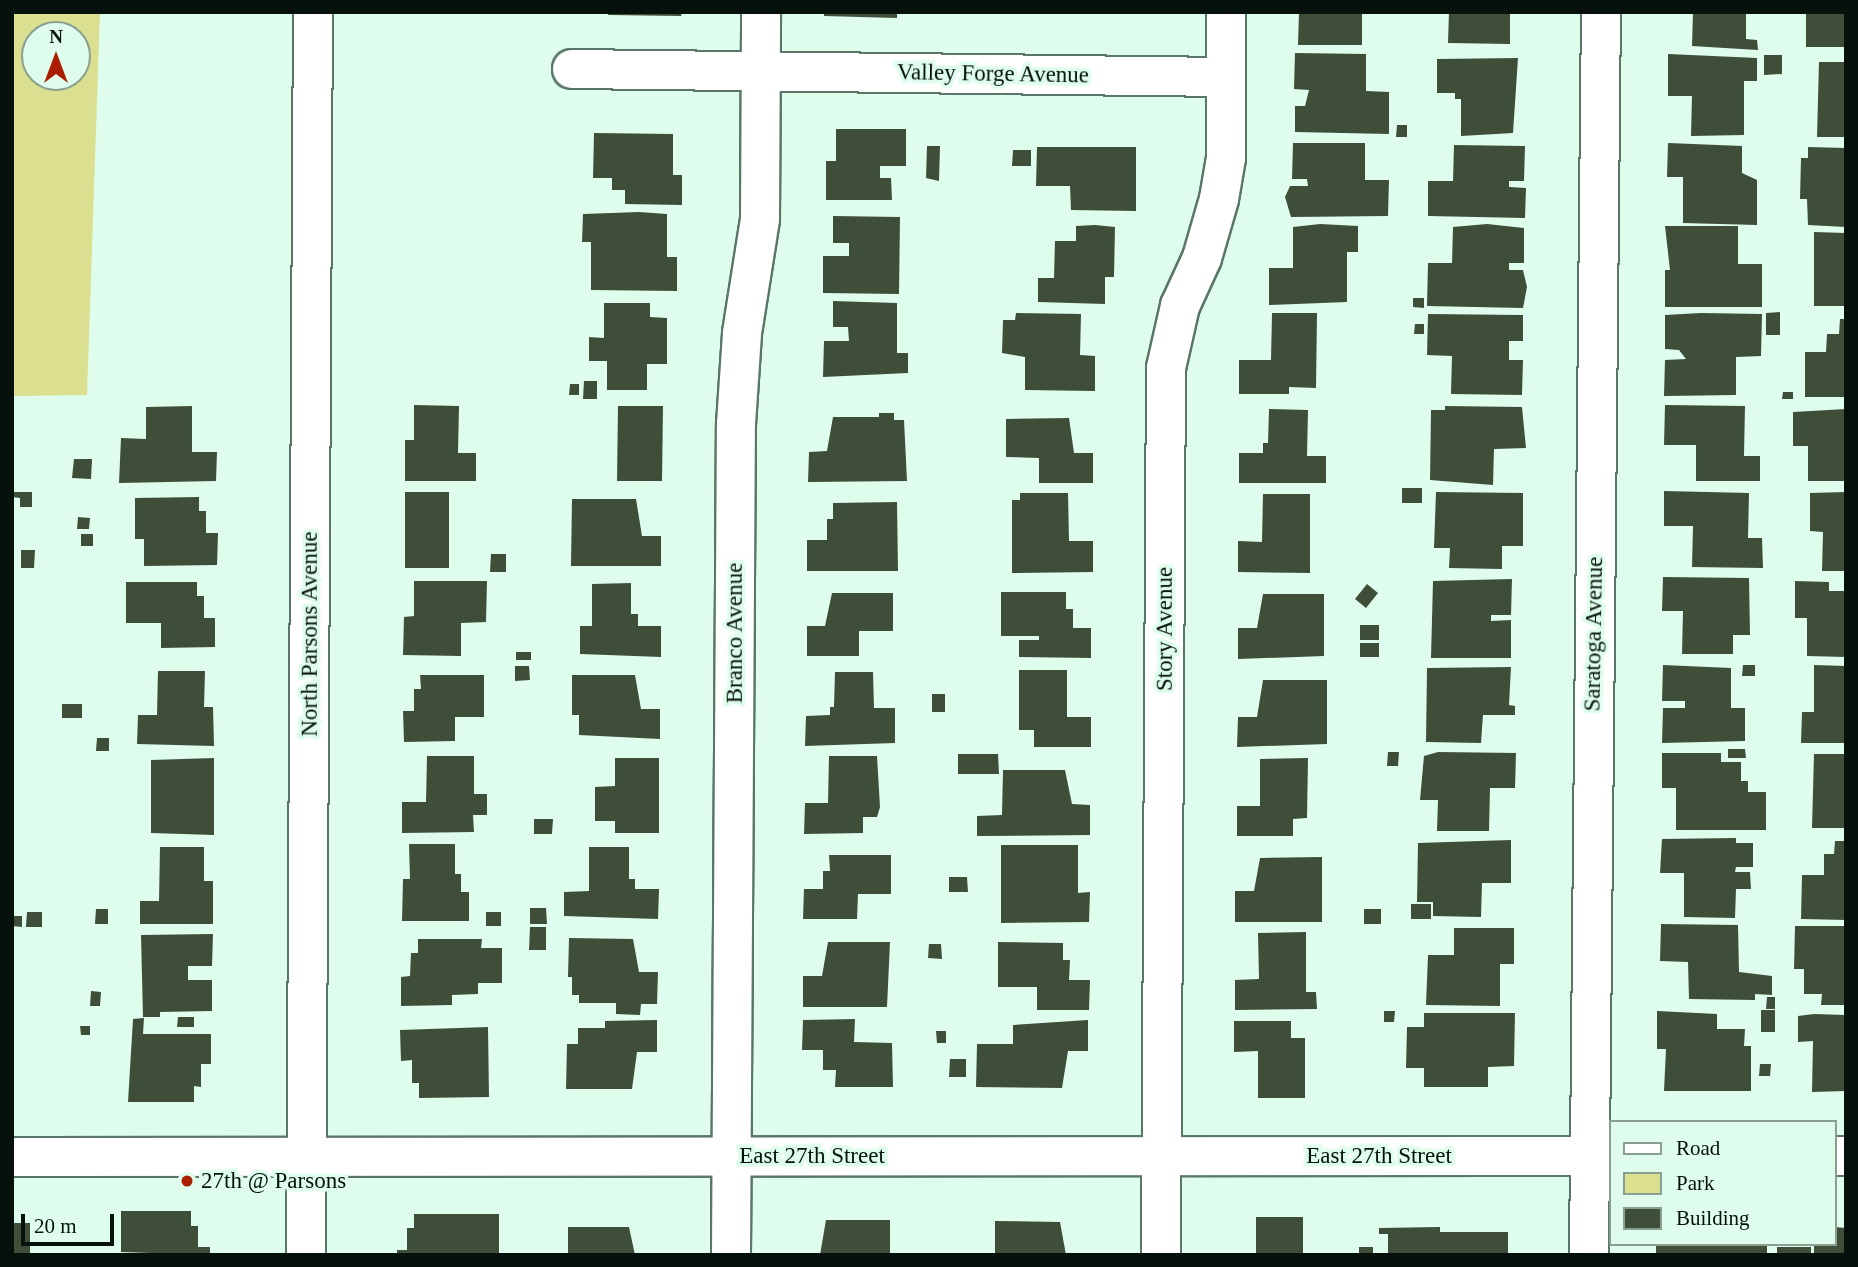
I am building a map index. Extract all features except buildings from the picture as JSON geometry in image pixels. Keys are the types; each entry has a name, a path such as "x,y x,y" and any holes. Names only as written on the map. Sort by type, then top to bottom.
{"street":[{"name":"North Parsons Avenue","path":"306,1255 313,12"},
{"name":"Branco Avenue","path":"731,1255 736,424 742,333 760,219 761,12"},
{"name":"Story Avenue","path":"1160,1255 1163,1156 1166,368 1181,306 1219,199 1226,158 1226,12"},
{"name":"Saratoga Avenue","path":"1588,1255 1601,1156 1601,12"},
{"name":"Valley Forge Avenue","path":"572,69 1226,78"},
{"name":"East 27th Street","path":"12,1157 1601,1156"}],"green space":[{"path":"12,12 100,12 87,395 12,396"}],"place":[{"name":"27th @ Parsons","path":"187,1181"}]}
